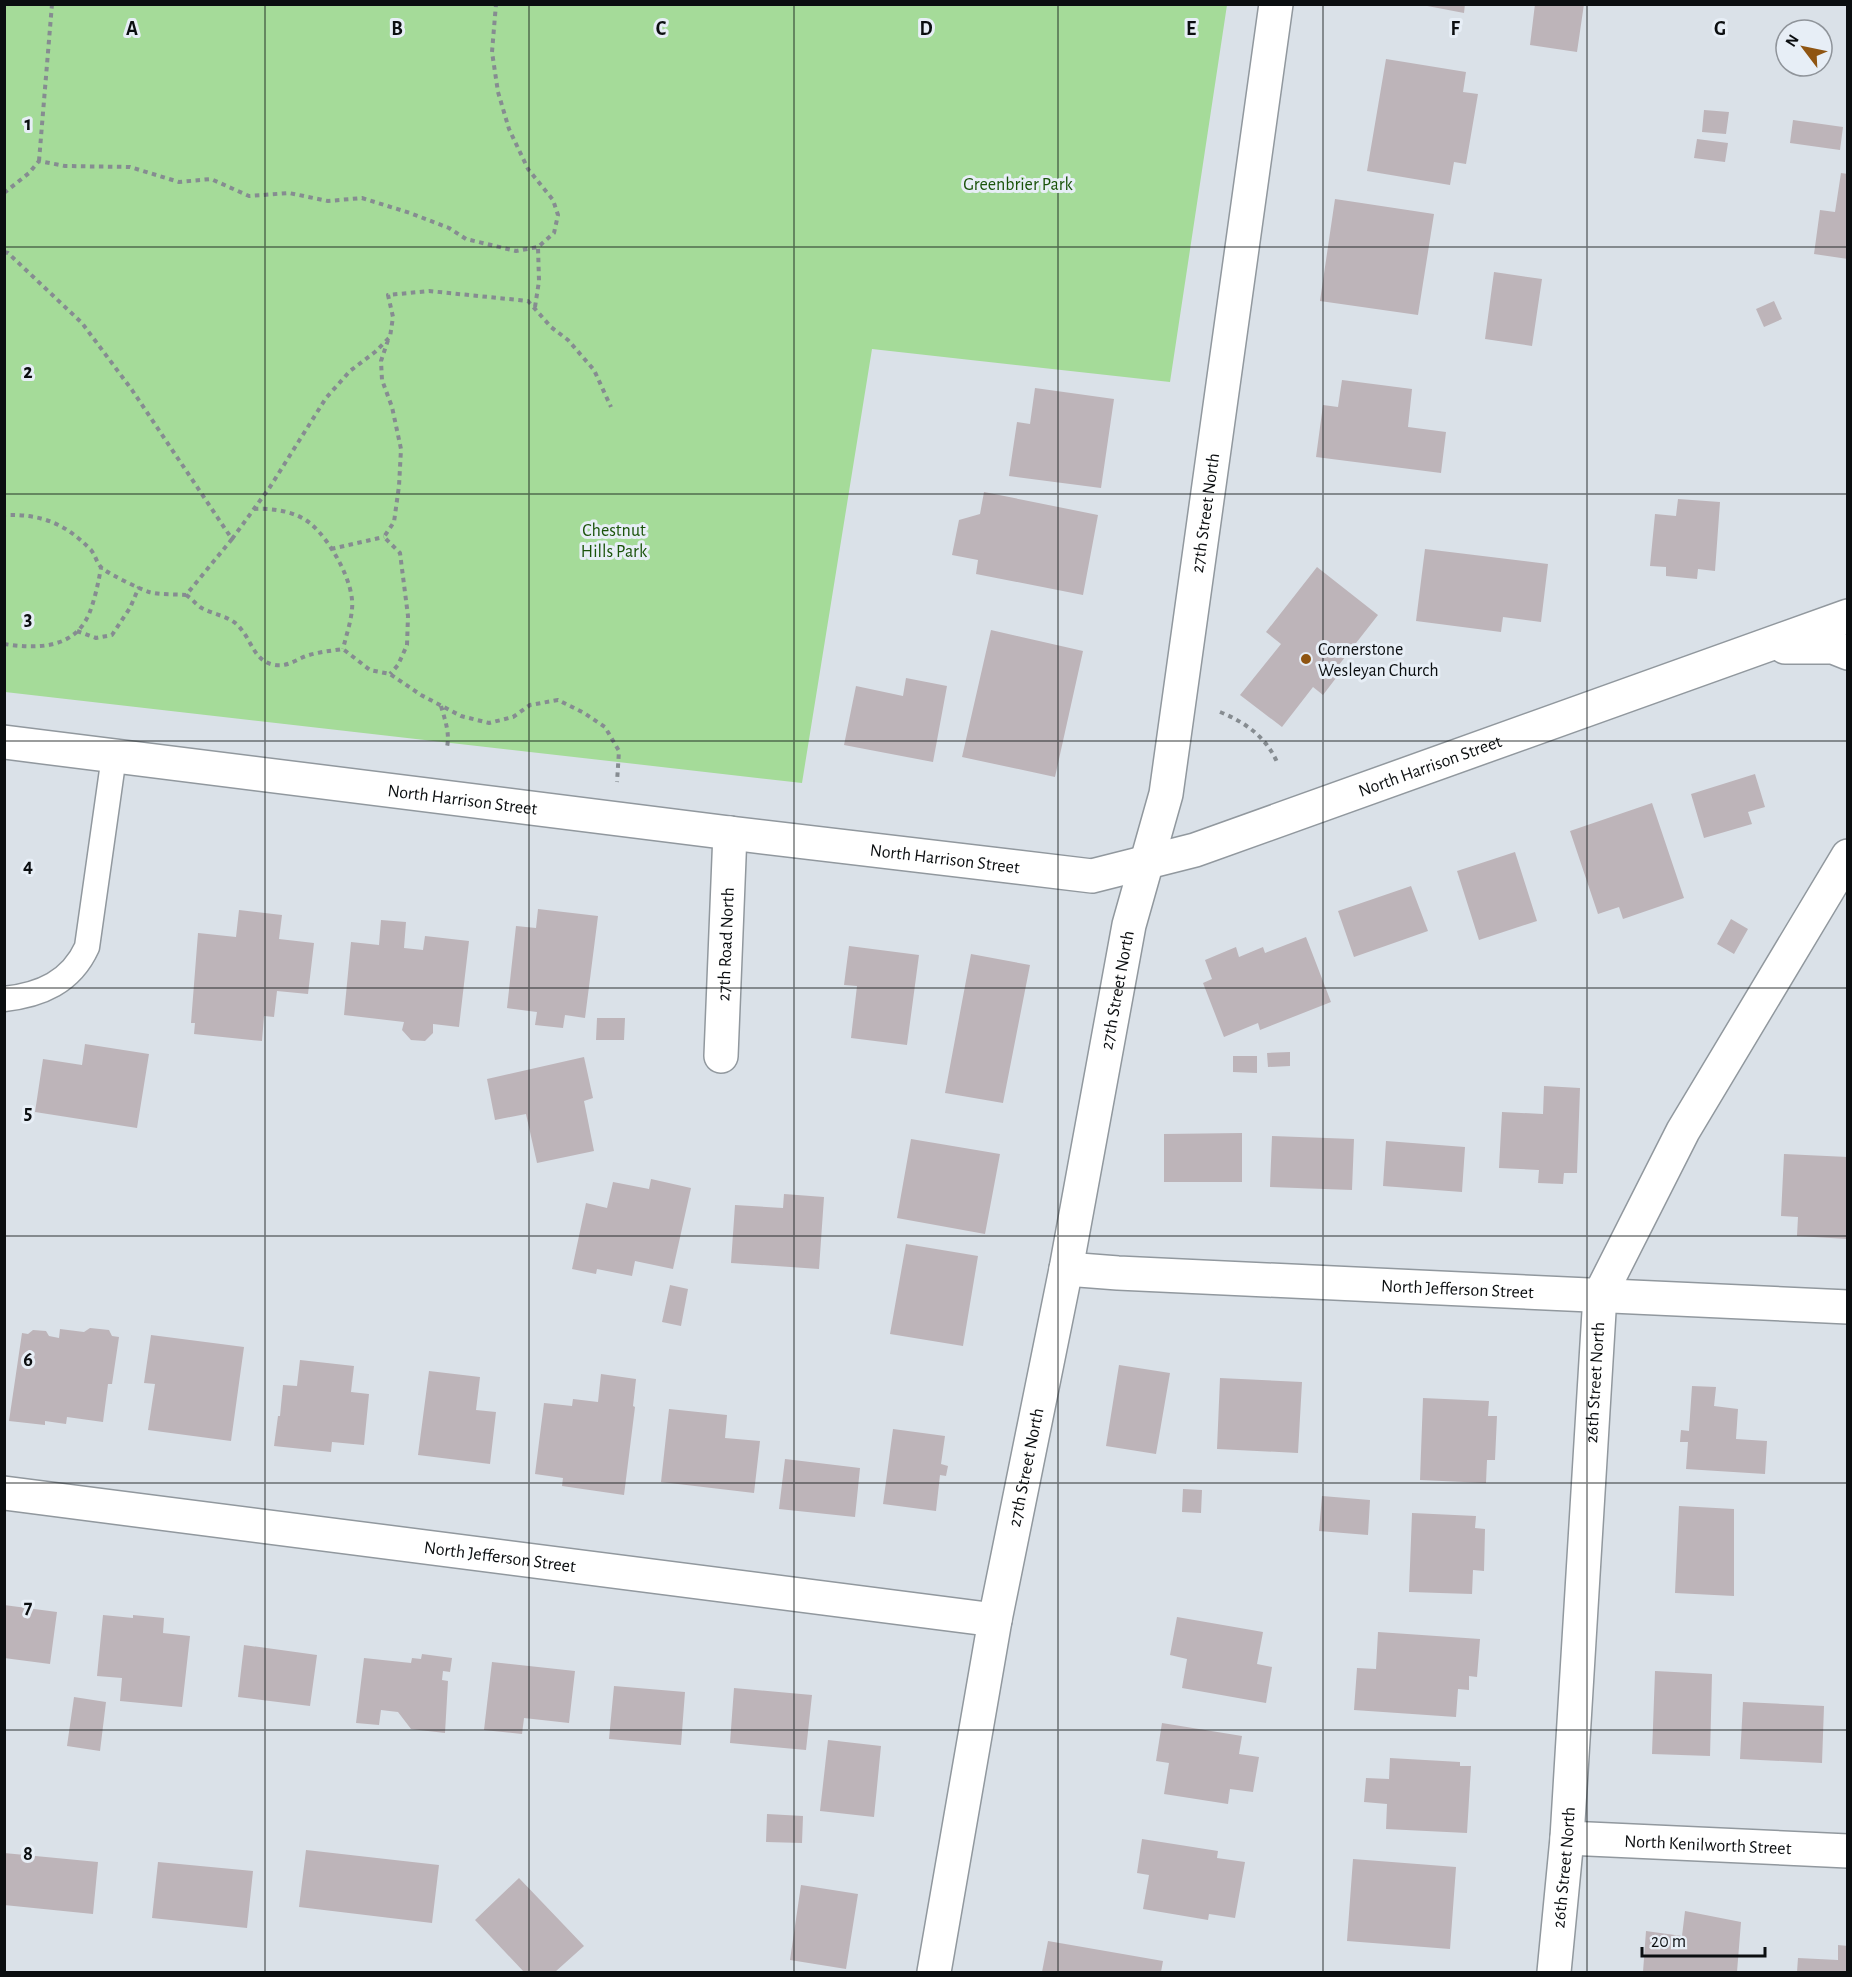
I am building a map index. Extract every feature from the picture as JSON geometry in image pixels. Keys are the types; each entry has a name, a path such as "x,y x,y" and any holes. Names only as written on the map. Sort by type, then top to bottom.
{"street":[{"name":"27th Street North","path":"934,1972 995,1620 1066,1269 1129,925 1166,794 1276,4"},
{"name":"North Harrison Street","path":"4,742 1092,876 1195,850 1848,616"},
{"path":"1762,646 1833,647 1848,653"},
{"name":"27th Road North","path":"721,1056 730,833"},
{"name":"26th Street North","path":"1554,1972 1567,1838 1600,1295 1683,1131 1848,856"},
{"name":"North Jefferson Street","path":"1066,1269 1848,1307"},
{"name":"North Jefferson Street","path":"4,1493 995,1620"},
{"name":"North Kenilworth Street","path":"1567,1838 1848,1851"}],"lane":[{"path":"4,999 36,994 52,986 80,961 87,947 114,756"}],"path":[{"path":"4,193 29,173 39,161 52,4"},
{"path":"39,161 65,166 130,167 179,182 211,179 249,196 289,193 328,201 362,198 429,220 466,239 516,251 538,247 554,234 558,215 553,200 528,169 506,120 498,92 492,52 496,4"},
{"path":"534,308 538,281 538,247"},
{"path":"4,252 8,253 82,323 132,390 232,539"},
{"path":"331,549 384,537 393,522 399,486 401,449 392,407 382,381 381,361 390,337 393,317 388,295 429,291 528,301 594,370 611,407"},
{"path":"186,594 232,539 270,487 326,398 350,371 390,337"},
{"path":"254,509 281,510 310,523 331,549 351,590 353,608 343,649"},
{"path":"4,515 26,514 56,523 93,552 101,568 150,592 186,594 200,606 241,627 256,655 265,662 275,665 290,664 306,656 343,649 370,670 390,674 461,716 489,723 513,717 530,705 558,700 605,727 620,751 614,818"},
{"path":"384,537 400,553 408,616 407,645 398,665 390,674"},
{"path":"4,644 31,648 59,643 77,631 88,616 101,568"},
{"path":"77,631 96,638 112,635 130,608 139,587"},
{"path":"441,705 448,729 447,747"},
{"path":"1220,712 1245,723 1262,738 1277,762"}],"green space":[{"path":"5,4 1227,5 1170,382 872,349 802,783 5,692"}],"building":[{"path":"1417,4 1465,4 1464,13"},
{"path":"1535,4 1584,4 1577,52 1530,45"},
{"path":"1386,59 1466,72 1463,92 1478,94 1466,164 1454,162 1450,185 1367,171"},
{"path":"1704,110 1729,112 1726,134 1702,132"},
{"path":"1793,120 1843,127 1840,150 1790,143"},
{"path":"1697,139 1728,143 1725,162 1694,158"},
{"path":"1841,173 1848,174 1848,259 1814,254 1820,210 1835,212"},
{"path":"1335,199 1434,214 1418,315 1320,301"},
{"path":"1494,272 1542,279 1532,346 1485,339"},
{"path":"1774,301 1782,319 1764,327 1756,309"},
{"path":"1342,380 1412,389 1408,427 1446,432 1441,473 1316,457 1323,405 1338,407"},
{"path":"1035,388 1114,399 1101,488 1009,476 1017,422 1030,424"},
{"path":"984,492 1098,515 1083,595 976,574 978,560 952,555 959,520 980,514"},
{"path":"1678,499 1720,502 1715,571 1698,569 1697,579 1666,576 1666,567 1650,566 1655,514 1676,516"},
{"path":"1425,549 1548,564 1541,622 1503,617 1501,632 1416,621"},
{"name":"Cornerstone Wesleyan Church","path":"1317,567 1378,615 1331,675 1336,678 1323,695 1313,687 1282,727 1240,695 1281,644 1266,632"},
{"path":"991,630 1083,651 1055,777 962,757"},
{"path":"906,678 947,686 933,762 844,745 856,686 903,696"},
{"path":"1755,774 1765,807 1748,812 1752,824 1704,838 1691,794"},
{"path":"1652,803 1684,898 1623,919 1619,907 1598,914 1570,831"},
{"path":"1515,852 1537,921 1479,940 1457,871"},
{"path":"1411,886 1428,931 1354,957 1338,911"},
{"path":"538,909 598,916 585,1018 565,1015 563,1028 535,1025 537,1012 507,1008 516,926 536,928"},
{"path":"239,910 282,915 279,939 314,943 308,994 277,991 274,1017 264,1016 262,1041 194,1034 195,1023 191,1023 198,933 236,937"},
{"path":"1731,919 1748,929 1734,954 1717,944"},
{"path":"381,920 406,922 404,948 423,950 425,936 469,941 459,1027 433,1024 433,1033 425,1041 411,1040 402,1030 404,1022 344,1015 351,942 379,945"},
{"path":"1306,937 1331,1002 1260,1030 1258,1023 1224,1037 1203,983 1212,979 1205,960 1236,947 1239,957 1263,947 1265,953"},
{"path":"849,946 919,955 907,1045 851,1038 857,986 844,985"},
{"path":"971,954 1030,965 1003,1103 945,1093"},
{"path":"597,1018 625,1018 624,1040 596,1040"},
{"path":"85,1044 149,1054 137,1128 35,1112 43,1059 82,1065"},
{"path":"1290,1052 1290,1066 1268,1067 1267,1053"},
{"path":"1233,1056 1257,1056 1257,1073 1233,1072"},
{"path":"584,1057 593,1098 584,1101 594,1151 537,1163 526,1114 495,1120 487,1079"},
{"path":"1544,1086 1580,1088 1577,1173 1564,1173 1563,1184 1538,1183 1539,1170 1499,1168 1502,1112 1543,1114"},
{"path":"1242,1133 1242,1182 1164,1182 1164,1134"},
{"path":"1272,1136 1354,1139 1352,1190 1270,1187"},
{"path":"911,1139 1000,1154 985,1234 897,1218"},
{"path":"1386,1141 1465,1147 1462,1192 1383,1186"},
{"path":"1784,1154 1848,1157 1848,1239 1797,1236 1798,1217 1781,1216"},
{"path":"651,1179 691,1188 673,1269 635,1261 632,1276 597,1269 596,1274 572,1269 586,1203 607,1208 613,1182 649,1189"},
{"path":"784,1194 824,1197 819,1269 731,1263 735,1205 783,1208"},
{"path":"906,1244 978,1256 963,1346 890,1334"},
{"path":"670,1285 688,1289 681,1326 662,1322"},
{"path":"90,1328 109,1330 112,1336 119,1337 112,1384 108,1384 103,1422 67,1417 66,1424 45,1421 45,1425 9,1421 22,1333 28,1334 33,1330 46,1331 49,1336 59,1338 60,1329 84,1332"},
{"path":"151,1335 244,1347 231,1441 148,1430 155,1384 144,1383"},
{"path":"300,1360 354,1366 351,1392 369,1394 364,1445 332,1442 331,1452 274,1446 283,1385 297,1386"},
{"path":"1119,1365 1170,1373 1156,1454 1106,1446"},
{"path":"429,1371 480,1377 476,1410 496,1412 490,1464 418,1455"},
{"path":"601,1374 636,1379 633,1406 635,1407 624,1495 562,1486 563,1478 535,1474 544,1403 572,1406 573,1399 598,1402"},
{"path":"1220,1378 1302,1382 1298,1453 1217,1449"},
{"path":"1692,1386 1716,1387 1714,1406 1738,1409 1736,1439 1767,1441 1765,1474 1686,1469 1688,1442 1680,1442 1681,1430 1689,1431"},
{"path":"1423,1398 1489,1401 1488,1416 1497,1416 1495,1460 1487,1460 1486,1483 1420,1480"},
{"path":"669,1409 727,1415 725,1438 760,1441 754,1493 661,1482"},
{"path":"893,1429 945,1436 941,1464 948,1466 946,1476 940,1475 936,1511 883,1504"},
{"path":"785,1459 860,1468 855,1517 779,1509"},
{"path":"1183,1489 1202,1490 1201,1513 1182,1512"},
{"path":"1322,1496 1370,1500 1368,1535 1319,1531"},
{"path":"1679,1506 1734,1509 1734,1596 1675,1593"},
{"path":"1412,1513 1476,1516 1475,1528 1485,1529 1484,1571 1473,1570 1472,1594 1409,1592"},
{"path":"4,1605 57,1612 50,1664 4,1658"},
{"path":"103,1615 164,1618 163,1633 190,1636 182,1707 120,1701 122,1678 97,1676"},
{"path":"1177,1617 1263,1632 1257,1664 1272,1667 1266,1703 1182,1688 1187,1659 1170,1655"},
{"path":"1378,1632 1480,1639 1477,1677 1469,1676 1469,1690 1458,1689 1456,1717 1354,1710 1357,1668 1376,1669"},
{"path":"244,1645 317,1655 310,1706 238,1697"},
{"path":"422,1654 452,1658 450,1672 443,1671 442,1680 448,1681 445,1733 411,1729 398,1712 381,1710 379,1725 356,1723 364,1658 411,1663 412,1658 421,1659"},
{"path":"492,1662 575,1671 569,1723 524,1718 522,1734 484,1730"},
{"path":"1655,1671 1712,1674 1710,1756 1652,1754"},
{"path":"614,1686 685,1692 681,1745 609,1739"},
{"path":"734,1688 812,1695 806,1750 730,1743"},
{"path":"74,1697 106,1702 100,1751 67,1746"},
{"path":"1743,1702 1824,1706 1822,1763 1740,1759"},
{"path":"1162,1723 1242,1736 1239,1754 1259,1757 1253,1792 1230,1789 1228,1804 1164,1794 1169,1763 1156,1761"},
{"path":"828,1740 881,1746 874,1817 820,1811"},
{"path":"1390,1758 1460,1762 1460,1766 1471,1766 1467,1833 1386,1829 1387,1804 1364,1802 1366,1778 1389,1779"},
{"path":"767,1814 803,1816 802,1843 766,1842"},
{"path":"1142,1839 1218,1851 1217,1858 1245,1862 1235,1918 1209,1914 1208,1920 1143,1909 1149,1875 1137,1873"},
{"path":"306,1850 439,1865 432,1923 299,1907"},
{"path":"4,1853 98,1862 93,1914 4,1905"},
{"path":"1353,1859 1456,1867 1450,1949 1347,1941"},
{"path":"158,1862 253,1871 247,1928 152,1918"},
{"path":"519,1878 584,1946 555,1972 524,1972 475,1920"},
{"path":"801,1885 858,1894 846,1969 790,1960"},
{"path":"1685,1911 1741,1922 1737,1972 1643,1972 1646,1931 1682,1936"},
{"path":"1048,1941 1163,1961 1161,1972 1042,1972"},
{"path":"1838,1945 1848,1946 1848,1972 1797,1972 1798,1958 1838,1960"}],"place":[{"name":"Cornerstone Wesleyan Church","path":"1306,659"}],"park label":[{"name":"Greenbrier Park","path":"1018,184"},
{"name":"Chestnut Hills Park","path":"614,540"}]}
